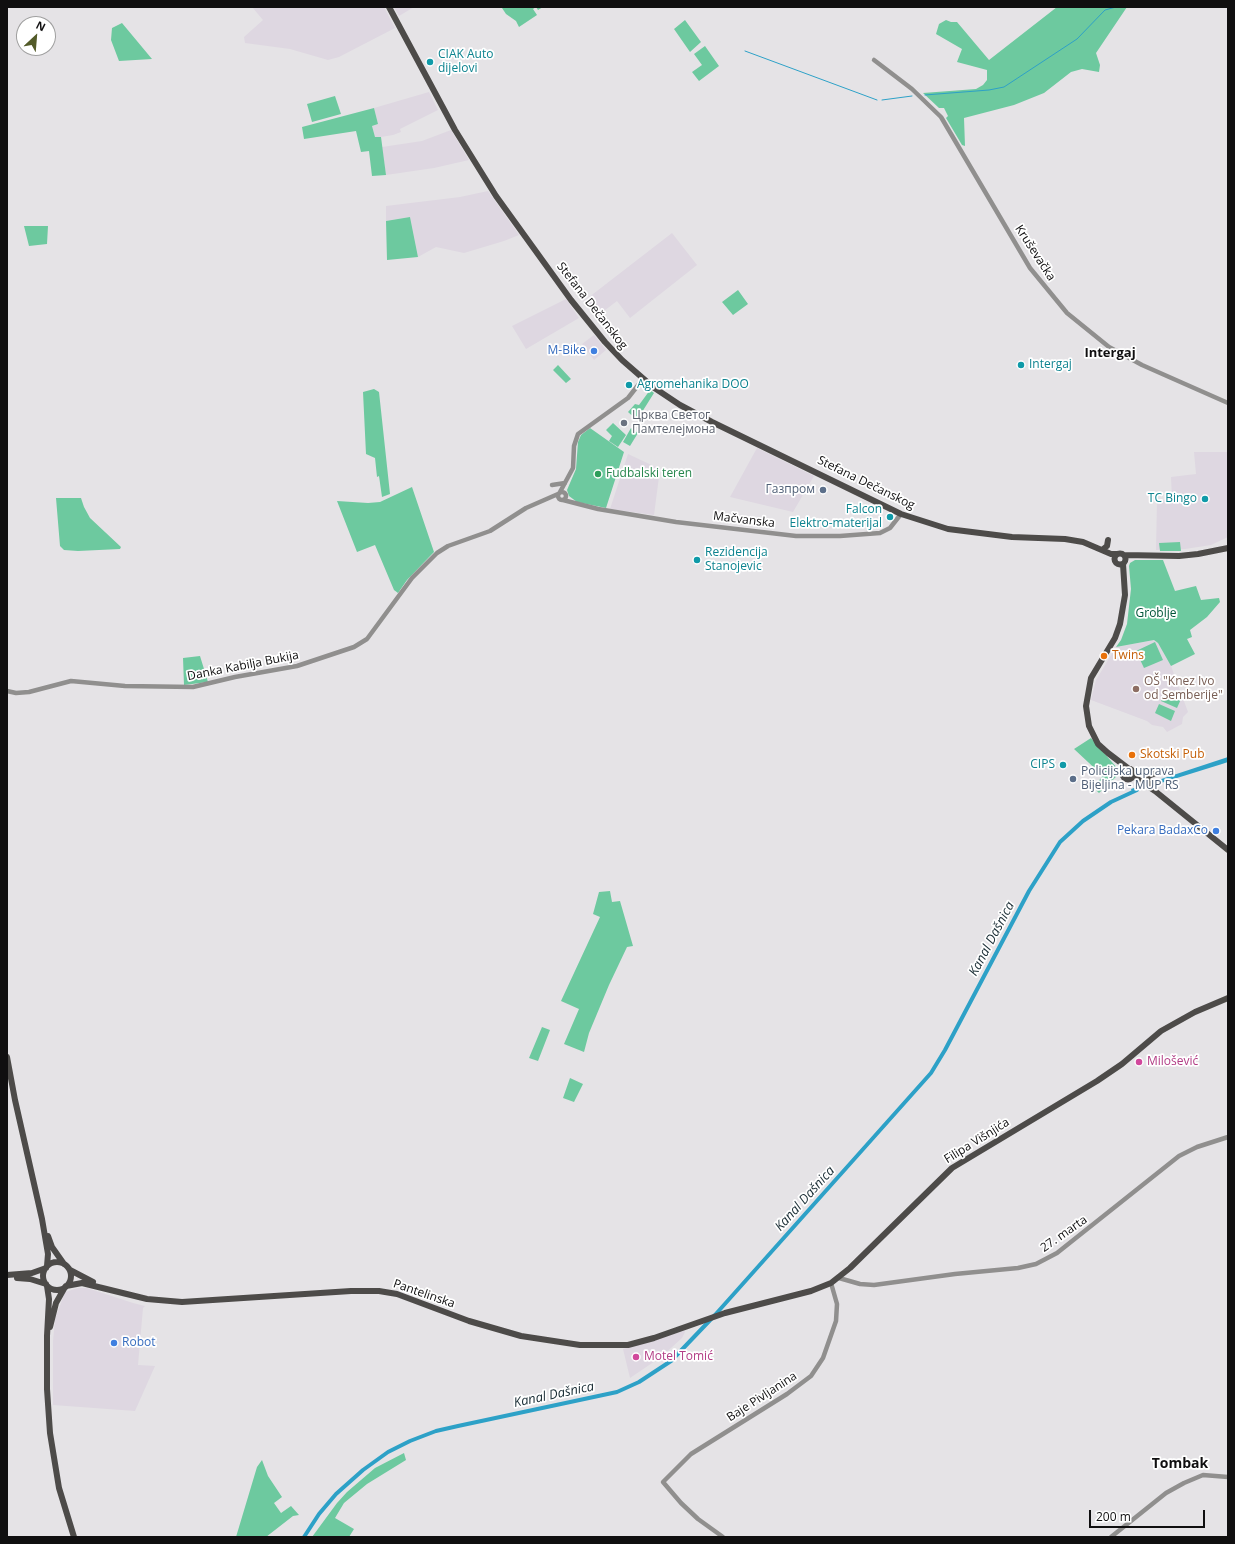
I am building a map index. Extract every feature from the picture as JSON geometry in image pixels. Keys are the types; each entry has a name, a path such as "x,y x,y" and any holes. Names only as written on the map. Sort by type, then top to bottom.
{"main road":[{"name":"Stefana Dečanskog","path":"389,7 455,130 493,191 571,300 605,342 643,379 670,399 701,416 901,514 948,529 1005,536 1063,539 1095,547"},
{"path":"1102,550 1107,546 1108,540"},
{"path":"1095,547 1120,555 1145,556 1184,556 1227,547"},
{"path":"1095,547 1120,565 1134,558 1145,556"},
{"path":"1115,562 1120,555"},
{"path":"1120,555 1126,559 1124,563 1125,604 1115,638 1091,678 1086,702 1086,717 1094,736 1101,747 1133,772 1132,778"},
{"path":"1115,562 1125,582"},
{"path":"1114,758 1124,778 1132,778 1146,782 1228,850"},
{"path":"1122,773 1129,769"},
{"path":"1146,782 1148,775 1159,772"},
{"name":"Filipa Višnjića","path":"725,1313 804,1293 831,1283 839,1278 952,1168 1097,1081 1122,1064 1161,1030 1195,1012 1228,998"},
{"path":"7,1057 14,1100 42,1219 48,1254 43,1276 49,1299 46,1336 48,1348"},
{"path":"42,1219 52,1247 70,1270 84,1278 115,1290"},
{"path":"7,1276 32,1273 55,1262 64,1264"},
{"path":"70,1270 71,1279 53,1313 48,1348 48,1399 51,1444 59,1488 74,1537"},
{"path":"7,1276 30,1279 58,1290 82,1283 115,1290"},
{"name":"Pantelinska","path":"115,1290 147,1299 182,1302 351,1291 379,1291 406,1297 502,1332 589,1346 628,1344 668,1333 725,1313"}],"street":[{"name":"Kruševačka","path":"874,60 912,89 941,117 1030,268 1067,313 1110,347 1142,365 1228,403"},
{"path":"562,496 574,468 574,446 578,434 628,398 643,379"},
{"path":"552,485 567,482"},
{"name":"Mačvanska","path":"546,500 562,496 577,505 676,522 796,536 840,536 880,533 890,528 901,514"},
{"name":"Danka Kabilja Bukija","path":"7,691 16,693 29,692 71,681 124,686 193,687 235,677 297,666 354,647 367,639 412,578 437,553 448,546 490,531 526,508 546,500"},
{"name":"27. marta","path":"839,1278 860,1284 874,1285 955,1274 1018,1268 1036,1264 1066,1246 1179,1156 1197,1147 1228,1137"},
{"name":"Baje Pivljanina","path":"723,1537 680,1504 663,1482 691,1454 787,1394 811,1376 823,1358 836,1321 837,1304 835,1292 831,1283"},
{"path":"1111,1537 1166,1493 1184,1483 1203,1476 1228,1476"}],"shaded area":[{"path":"252,7 384,7 395,28 339,57 328,60 290,49 245,43 244,37 263,20"},
{"path":"394,7 414,7 399,16"},
{"path":"429,92 438,110 400,129 401,132 375,138 372,126 378,124 374,108"},
{"path":"451,130 469,160 434,168 386,175 382,147 422,141"},
{"path":"488,191 519,235 464,253 436,247 418,257 410,217 386,221 386,206 460,197"},
{"path":"672,233 697,265 630,318 617,301 596,317 584,301"},
{"path":"566,299 579,318 526,349 512,326"},
{"path":"594,335 606,350 594,360 582,344"},
{"path":"757,448 814,476 793,512 730,497"},
{"path":"1194,452 1228,452 1228,537 1211,545 1185,549 1156,550 1157,501 1172,499 1171,477 1196,474"},
{"path":"628,454 660,469 654,515 610,509"},
{"name":"OŠ \"Knez Ivo od Semberije\"","path":"1154,640 1158,643 1171,666 1188,712 1183,717 1182,724 1167,732 1163,727 1152,725 1147,721 1091,700 1096,680 1116,647"},
{"path":"78,1288 87,1288 145,1306 143,1308 138,1365 155,1366 135,1411 53,1405 53,1341 55,1319 65,1292"},
{"path":"684,1331 685,1332 682,1338 661,1357 630,1378 623,1349"}],"green space":[{"path":"536,7 533,9 537,15 519,27 516,21 506,14 502,8"},
{"path":"536,7 543,7 538,10"},
{"path":"1057,7 1127,7 1096,53 1100,65 1099,72 1082,69 1071,72 1044,93 1014,105 964,118 965,146 962,145 946,118 948,116 944,108 939,108 923,93 976,89 983,85 987,80 987,70 957,62 962,49 936,34 939,24 946,20 957,22 989,60"},
{"path":"685,20 701,42 690,52 674,29"},
{"path":"122,23 152,59 119,61 111,40 112,28"},
{"path":"705,46 719,66 699,81 692,72 702,65 694,54"},
{"path":"335,96 341,114 312,122 307,104"},
{"path":"374,108 378,124 372,126 375,137 381,137 386,175 372,176 369,151 361,152 356,131 304,139 302,127"},
{"path":"410,217 418,257 387,260 386,221"},
{"path":"24,226 48,226 47,244 29,246"},
{"path":"738,290 748,304 733,315 722,302"},
{"path":"558,365 571,379 566,383 553,370"},
{"path":"374,389 379,392 390,494 382,497 379,476 377,477 375,458 366,454 363,392"},
{"path":"650,390 654,393 637,420 628,412 635,404 639,405"},
{"path":"613,423 626,435 618,447 609,441 612,436 606,430"},
{"name":"Fudbalski teren","path":"590,428 624,452 606,508 577,502 569,496 567,490 576,469 578,442 581,435"},
{"path":"631,428 638,433 630,446 623,442"},
{"path":"412,487 434,552 407,580 398,593 394,590 375,545 357,552 337,501 368,503 380,502"},
{"path":"56,498 81,498 90,518 121,547 120,549 78,551 64,550 60,546"},
{"path":"1180,542 1181,551 1160,551 1159,543"},
{"name":"Groblje","path":"1135,560 1163,560 1175,591 1196,586 1201,600 1219,598 1220,602 1207,617 1190,630 1192,637 1187,639 1195,654 1171,666 1158,643 1154,640 1116,647 1121,640 1127,624 1131,589 1129,566 1130,563"},
{"path":"1155,642 1163,660 1144,668 1136,651"},
{"path":"200,656 208,682 184,685 183,658"},
{"path":"1165,692 1181,699 1177,708 1161,701"},
{"path":"1159,704 1175,711 1171,721 1155,713"},
{"path":"1091,738 1118,769 1118,775 1099,793 1093,787 1103,776 1074,749"},
{"path":"610,891 612,902 620,901 633,946 627,947 609,985 589,1033 584,1052 564,1044 579,1009 561,1001 600,917 593,914 599,892"},
{"path":"542,1027 550,1030 538,1061 529,1058"},
{"path":"570,1078 583,1084 574,1102 563,1098"},
{"path":"404,1453 406,1460 367,1484 344,1503 335,1518 354,1529 349,1537 312,1537 347,1492 375,1468"},
{"path":"262,1460 268,1476 282,1497 274,1503 281,1513 291,1506 299,1515 293,1516 266,1537 236,1537 257,1467"}],"water":[{"path":"1228,757 1228,762 1132,792 1131,789"}],"waterway":[{"path":"925,95 989,90 1004,87 1077,39 1105,10 1116,7"},
{"path":"745,51 877,100"},
{"path":"882,100 912,96"},
{"name":"Kanal Dašnica","path":"304,1537 319,1514 336,1494 363,1470 388,1452 410,1441 436,1431 617,1392 639,1382 671,1361 715,1315 931,1073 945,1050 1029,891 1060,842 1083,821 1111,802 1137,790"}],"place":[{"name":"CIAK Auto dijelovi","path":"430,62"},
{"name":"M-Bike","path":"594,351"},
{"name":"Intergaj","path":"1021,365"},
{"name":"Agromehanika DOO","path":"629,385"},
{"name":"Црква Светог Памтелејмона","path":"624,423"},
{"name":"Fudbalski teren","path":"598,474"},
{"name":"Газпром","path":"823,490"},
{"name":"TC Bingo","path":"1205,499"},
{"name":"Falcon Elektro-materijal","path":"890,517"},
{"name":"Rezidencija Stanojevic","path":"697,560"},
{"name":"Twins","path":"1104,656"},
{"name":"OŠ \"Knez Ivo od Semberije\"","path":"1136,689"},
{"name":"Skotski Pub","path":"1132,755"},
{"name":"CIPS","path":"1063,765"},
{"name":"Policijska uprava Bijeljina - MUP RS","path":"1073,779"},
{"name":"Pekara BadaxCo","path":"1216,831"},
{"name":"Milošević","path":"1139,1062"},
{"name":"Robot","path":"114,1343"},
{"name":"Motel Tomić","path":"636,1357"}],"district":[{"name":"Intergaj","path":"1110,353"},
{"name":"Tombak","path":"1180,1464"}]}
